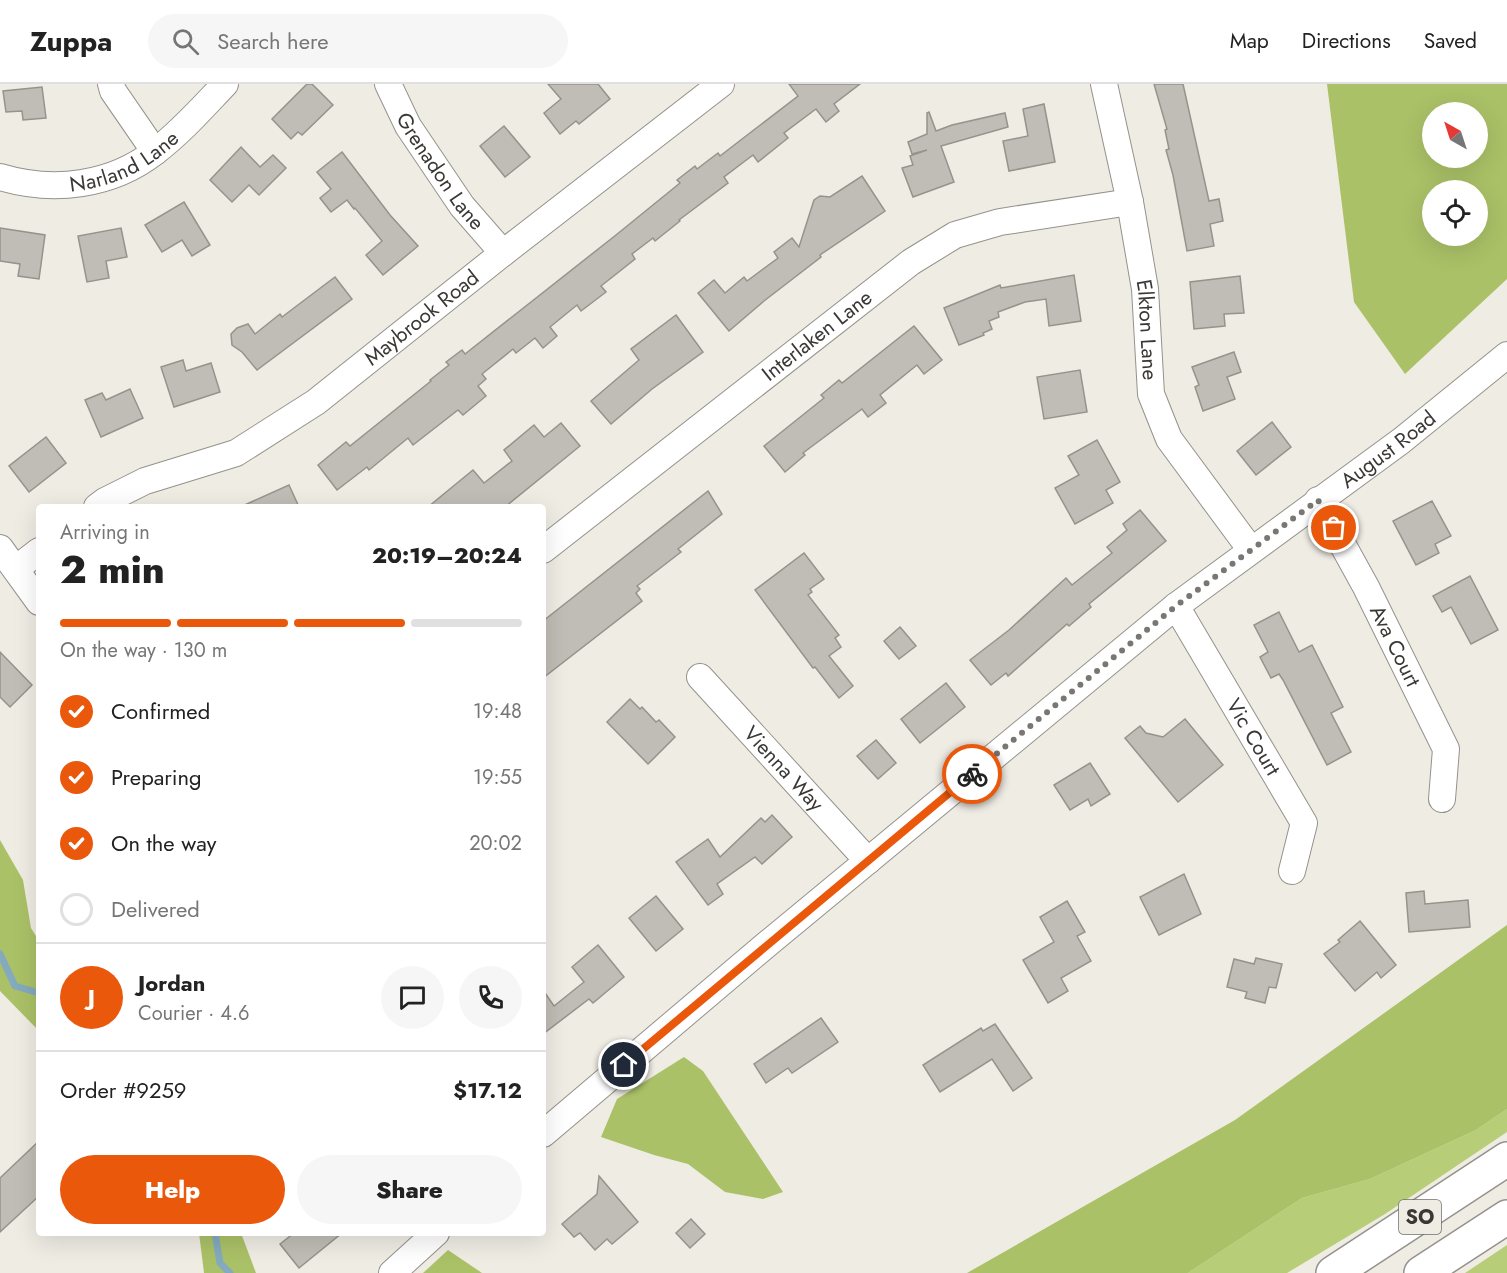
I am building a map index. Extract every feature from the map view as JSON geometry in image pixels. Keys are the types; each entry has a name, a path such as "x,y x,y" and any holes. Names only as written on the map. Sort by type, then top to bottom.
{"highway":[{"name":"SO","path":"1333,1273 1507,1159"},
{"name":"SO","path":"1421,1273 1507,1217"}],"street":[{"path":"111,84 155,152"},
{"name":"Narland Lane","path":"0,177 16,182 65,186 109,178 155,152 225,84"},
{"name":"Grenadon Lane","path":"388,84 408,126 462,206 503,253"},
{"name":"Maybrook Road","path":"101,504 145,481 236,453 272,432 316,402 721,84"},
{"name":"Elkton Lane","path":"1104,84 1130,202 1145,289 1151,394 1169,439 1251,550"},
{"name":"Interlaken Lane","path":"546,548 911,262 955,235 1000,222 1130,202"},
{"name":"August Road","path":"546,1131 1176,606 1401,441 1507,355"},
{"name":"Ava Court","path":"1318,500 1366,587 1446,749 1442,799"},
{"path":"0,548 36,598"},
{"path":"16,568 36,553"},
{"name":"Vic Court","path":"1176,606 1304,823 1292,871"},
{"name":"Vienna Way","path":"700,677 868,861"},
{"path":"392,1273 433,1236"}],"green space":[{"path":"1327,84 1507,84 1507,279 1405,374 1354,302"},
{"path":"0,840 23,880 31,928 36,936 36,1028 0,991"},
{"path":"1507,925 1507,1109 1476,1130 1370,1179 1302,1198 1188,1273 967,1273 1235,1120"},
{"path":"684,1057 703,1071 783,1192 763,1199 725,1192 688,1164 601,1137 617,1099"},
{"path":"1507,1109 1507,1132 1385,1214 1287,1273 1188,1273 1302,1198 1370,1179 1476,1130"},
{"path":"199,1236 242,1236 256,1273 204,1273"},
{"path":"1507,1245 1507,1273 1465,1273"},
{"path":"448,1250 482,1273 423,1273"}],"building":[{"path":"307,84 312,84 333,105 302,135 298,132 291,139 272,119"},
{"path":"548,84 598,84 610,99 579,124 576,121 560,134 544,113 561,99"},
{"path":"789,84 860,84 834,104 839,111 826,122 816,109 784,133 788,138 758,162 753,155 724,177 728,183 655,241 653,238 632,254 635,259 601,286 606,292 581,311 577,305 550,327 557,336 543,348 535,338 516,353 513,349 482,374 486,379 478,386 486,396 463,415 458,410 413,445 408,438 369,470 367,467 337,490 318,465 346,442 350,446 431,381 449,365 446,362 462,350 465,354 680,183 677,180 695,166 697,169 718,153 720,156 798,96"},
{"path":"1154,84 1183,84 1209,201 1219,199 1223,221 1210,224 1214,246 1187,251 1166,150 1169,149 1165,130 1167,129"},
{"path":"42,87 46,118 23,120 22,111 6,112 3,91"},
{"path":"1044,104 1055,162 1009,171 1003,141 1028,136 1023,109"},
{"path":"929,112 936,131 1005,113 1008,127 941,146 954,182 913,197 902,168 913,165 910,156 927,150 912,154 908,142 927,134 927,113"},
{"path":"504,126 530,157 505,177 480,146"},
{"path":"241,147 260,167 273,155 286,168 259,195 249,185 232,202 210,180"},
{"path":"342,152 390,215 418,246 383,275 366,255 382,241 355,208 347,200 331,212 320,198 331,189 317,172"},
{"path":"862,176 885,211 820,255 821,257 729,331 698,293 714,280 725,293 744,277 747,281 778,258 774,252 792,238 799,247 814,200 820,196 830,197"},
{"path":"184,202 210,245 192,256 182,240 162,252 145,225"},
{"path":"0,228 45,235 39,279 18,276 20,264 0,261"},
{"path":"121,228 127,257 106,261 109,278 87,282 78,236"},
{"path":"1074,275 1081,321 1049,326 1046,299 1025,302 998,312 999,317 989,321 992,329 983,333 984,335 959,345 944,308 1000,285 1001,288"},
{"path":"1240,276 1244,313 1224,314 1225,326 1194,329 1190,282"},
{"path":"335,277 352,299 257,370 242,352 232,345 231,334 237,328 248,324 255,334 280,314 282,317"},
{"path":"676,315 703,352 652,389 611,424 591,401 639,360 631,349"},
{"path":"914,326 942,360 924,374 917,365 880,395 886,403 868,417 862,409 803,453 805,455 785,472 764,446 824,398 821,395 839,380 842,383"},
{"path":"1234,352 1241,372 1227,377 1235,399 1203,411 1195,387 1199,385 1192,367"},
{"path":"183,360 186,371 211,363 220,392 174,407 161,367"},
{"path":"1080,370 1087,412 1044,419 1037,377"},
{"path":"130,389 143,418 101,437 85,400 102,393 106,400"},
{"path":"1272,422 1291,447 1256,475 1237,451"},
{"path":"561,423 580,446 509,504 432,504 473,470 484,483 512,461 504,450 534,425 544,437"},
{"path":"46,437 66,463 29,492 9,466"},
{"path":"1097,440 1120,482 1106,490 1113,503 1075,524 1055,488 1079,475 1068,456"},
{"path":"289,485 298,504 247,504"},
{"path":"708,491 722,514 678,549 681,552 637,586 640,589 636,593 642,601 546,676 546,619"},
{"path":"1432,501 1451,536 1435,544 1439,553 1416,565 1393,521"},
{"path":"1140,510 1166,541 1089,604 1091,607 1069,626 1067,624 1008,676 1006,673 991,685 970,660 1009,630 1066,578 1072,585 1112,553 1107,547 1127,530 1123,524"},
{"path":"804,553 824,579 810,589 812,592 808,595 839,635 835,638 841,647 829,656 853,686 839,698 815,667 813,668 755,590"},
{"path":"1470,576 1498,630 1471,644 1451,607 1442,612 1433,596"},
{"path":"1279,612 1299,652 1312,645 1343,707 1331,713 1351,752 1327,765 1283,680 1279,674 1271,678 1260,657 1268,652 1254,625"},
{"path":"900,627 916,646 899,659 884,641"},
{"path":"0,652 32,685 10,707 0,697"},
{"path":"946,683 965,707 920,743 901,719"},
{"path":"630,699 640,709 642,707 656,722 659,720 675,737 648,764 607,722"},
{"path":"1185,719 1223,765 1178,802 1125,738 1140,726 1146,733 1163,737"},
{"path":"876,740 896,763 878,779 857,756"},
{"path":"1090,763 1110,794 1091,806 1088,799 1070,810 1054,785"},
{"path":"772,815 792,837 762,864 755,857 717,884 723,894 708,905 676,862 708,839 720,857 761,818 765,822"},
{"path":"1184,874 1201,914 1159,935 1140,897"},
{"path":"1424,891 1425,904 1468,900 1470,927 1409,932 1406,893"},
{"path":"656,896 683,929 656,951 629,918"},
{"path":"1067,901 1085,932 1077,936 1091,961 1061,978 1068,991 1048,1003 1023,960 1054,942 1040,917"},
{"path":"1360,921 1396,965 1381,978 1377,972 1355,991 1324,954 1340,942 1338,940"},
{"path":"598,945 624,977 593,1003 589,999 546,1032 546,994 554,1006 584,982 572,967"},
{"path":"1256,958 1282,964 1276,988 1269,987 1265,1003 1245,998 1247,992 1227,987 1234,959 1254,964"},
{"path":"821,1018 838,1042 792,1073 788,1068 766,1083 754,1064"},
{"path":"995,1024 1032,1078 1013,1091 992,1059 940,1092 923,1065 981,1028 983,1031"},
{"path":"36,1144 36,1199 0,1232 0,1178"},
{"path":"599,1176 638,1222 612,1244 607,1239 595,1250 580,1233 574,1237 562,1224 597,1194"},
{"path":"691,1219 705,1234 690,1248 676,1233"},
{"path":"290,1236 338,1236 299,1268 280,1244"}],"waterway":[{"path":"0,954 15,986 36,992"},
{"path":"216,1236 220,1263 230,1273"}],"way so far":[{"path":"972,774 1176,606 1318,500 1334,528"}],"route":[{"path":"624,1065 972,774"}]}
